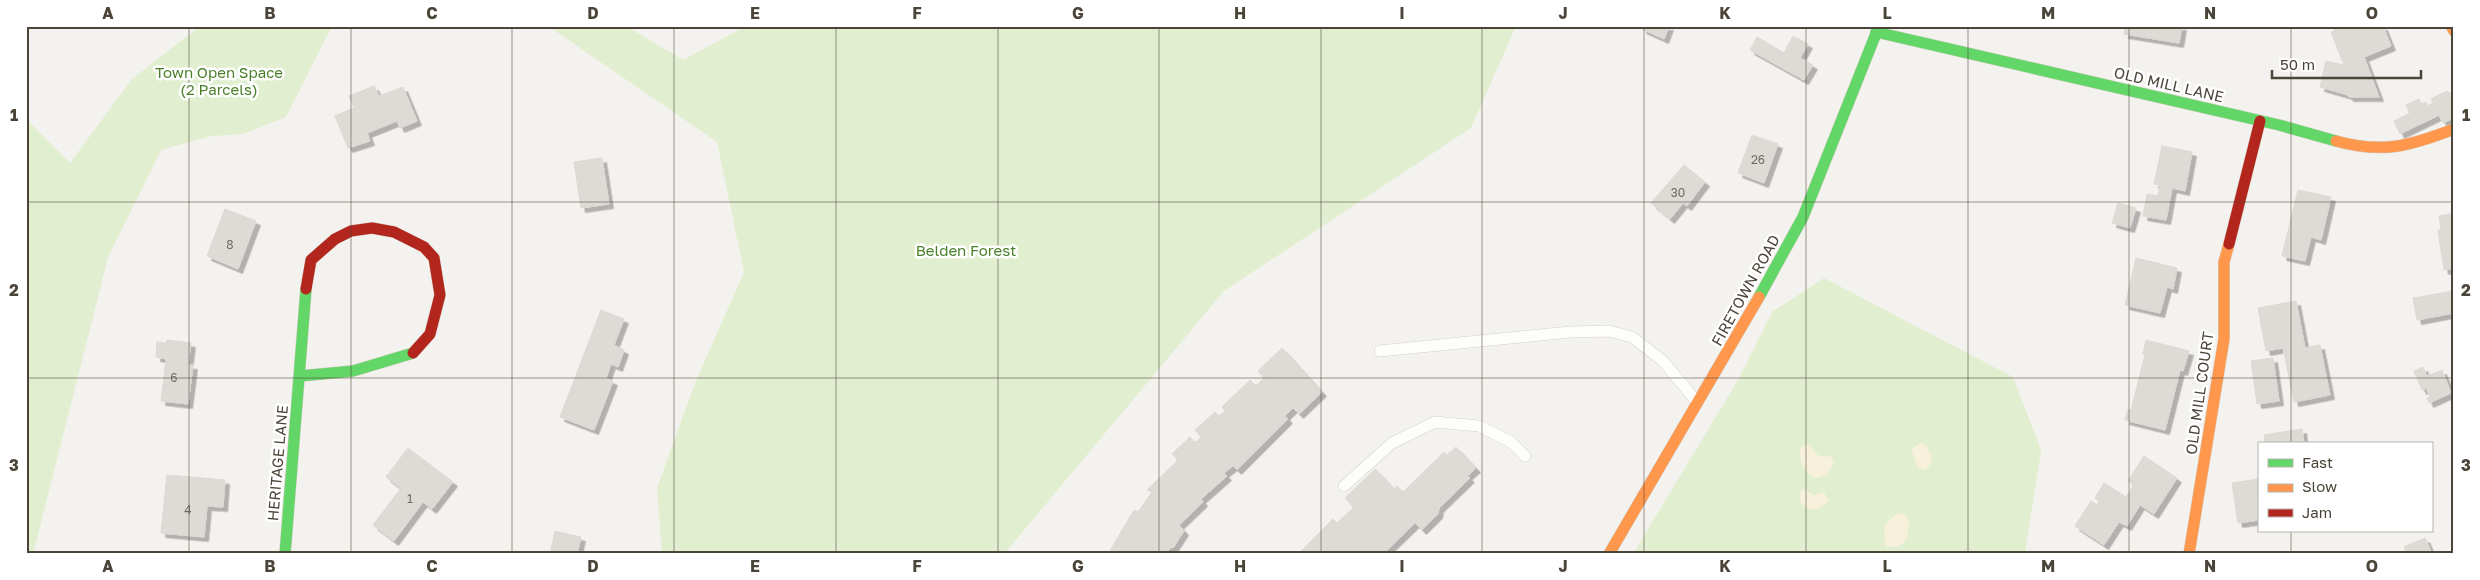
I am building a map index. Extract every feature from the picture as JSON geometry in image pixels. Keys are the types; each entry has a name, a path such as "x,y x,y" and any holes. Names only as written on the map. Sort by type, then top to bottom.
{"street":[{"path":"2451,26 2454,32"},
{"name":"OLD MILL LANE","path":"1878,29 2260,121 2354,146 2386,149 2430,138 2454,129"},
{"name":"FIRETOWN ROAD","path":"1609,554 1698,403 1803,217 1878,29"},
{"name":"OLD MILL COURT","path":"2189,554 2224,339 2224,262 2260,121"},
{"name":"HERITAGE LANE","path":"285,554 306,287 311,260 343,235 351,231 372,228 394,232 424,247 434,258 440,295 436,317 430,334 415,352 353,371 300,376"}],"lane":[{"path":"1380,351 1570,332 1609,331 1632,338 1663,362 1698,403"},
{"path":"1344,486 1392,443 1435,422 1479,426 1512,442 1525,456"}],"green space":[{"name":"Town Open Space (2 Parcels)","path":"200,26 332,26 286,117 243,134 212,136 161,150 108,257 34,551 26,552 26,119 70,163 132,79"},
{"name":"Belden Forest","path":"548,26 626,26 683,60 746,26 1516,26 1471,128 1224,291 1004,554 662,554 657,488 695,383 744,272 717,142"},
{"path":"1824,278 2013,377 2041,450 2025,554 1633,554 1738,380 1772,312"}],"sand":[{"path":"1920,443 1926,445 1932,458 1929,467 1923,470 1917,466 1911,449"},
{"path":"1807,444 1821,456 1831,456 1834,462 1825,475 1814,478 1804,468 1800,451 1801,447"},
{"path":"1804,489 1814,495 1824,492 1829,501 1815,510 1805,507 1801,503 1800,497 1800,493"},
{"path":"1903,513 1909,520 1905,540 1898,546 1886,546 1884,534 1888,521 1892,517"}],"building":[{"path":"1643,26 1669,26 1664,39 1642,29"},
{"path":"2125,26 2182,26 2179,43 2124,34"},
{"path":"2333,26 2383,26 2391,46 2364,57 2379,97 2349,97 2348,95 2320,87 2326,61 2344,65 2331,32 2335,31"},
{"path":"1793,36 1808,44 1800,58 1813,65 1804,80 1750,50 1757,37 1784,53"},
{"path":"374,86 379,96 403,87 417,121 400,128 397,121 367,133 370,141 348,148 335,116 354,108 349,96"},
{"path":"2447,91 2454,96 2454,118 2443,123 2439,115 2400,134 2394,121 2410,113 2406,105 2419,99 2421,104 2426,102 2428,106 2433,103 2431,99"},
{"path":"1752,135 1778,144 1764,183 1738,173"},
{"path":"2162,146 2192,152 2185,191 2172,188 2166,220 2143,216 2147,194 2158,196 2160,185 2154,184"},
{"path":"602,158 609,204 581,208 574,162"},
{"path":"1684,165 1705,182 1687,206 1683,203 1670,219 1651,203"},
{"path":"2298,190 2331,197 2321,240 2311,237 2305,261 2282,256"},
{"path":"2118,203 2136,208 2130,228 2112,223"},
{"path":"225,209 256,221 238,269 207,256"},
{"path":"2454,214 2454,268 2444,270 2438,230 2441,230 2439,216"},
{"path":"2136,258 2177,268 2173,289 2167,287 2160,313 2125,305"},
{"path":"2454,291 2454,313 2417,320 2413,298"},
{"path":"2296,301 2305,348 2320,345 2330,395 2294,402 2283,348 2266,351 2258,308"},
{"path":"601,310 624,319 614,345 624,350 618,367 611,364 606,378 613,381 594,430 560,417"},
{"path":"167,340 191,343 188,365 193,365 188,404 161,401 166,359 156,357 157,342 166,343"},
{"path":"2146,340 2189,351 2183,371 2180,370 2165,430 2125,420 2128,409 2131,410 2145,355 2143,354"},
{"path":"1282,348 1322,392 1299,414 1293,408 1285,416 1288,419 1237,470 1233,466 1224,473 1227,476 1201,499 1203,502 1179,525 1184,531 1173,548 1171,547 1166,554 1108,554 1134,510 1138,512 1152,492 1147,490 1178,460 1172,454 1190,437 1195,443 1201,437 1195,430 1215,412 1219,416 1225,411 1222,407 1250,380 1256,386 1264,378 1258,371"},
{"path":"2273,358 2279,401 2257,404 2251,361"},
{"path":"2423,367 2427,376 2442,370 2451,393 2429,403 2427,398 2430,397 2426,388 2422,390 2414,371"},
{"path":"2302,429 2304,442 2265,442 2264,435"},
{"path":"1456,447 1476,468 1467,476 1470,478 1439,508 1438,514 1422,530 1415,523 1383,554 1304,554 1301,551 1333,519 1337,523 1354,507 1345,498 1375,469 1394,489 1397,486 1403,492 1444,452 1447,455"},
{"path":"408,448 453,482 432,509 423,502 394,541 373,525 401,488 386,477"},
{"path":"2144,456 2177,478 2154,514 2140,505 2127,526 2119,522 2104,545 2075,526 2091,501 2097,505 2099,501 2095,498 2104,483 2126,497 2134,485 2128,481"},
{"path":"167,475 225,480 223,507 207,506 204,537 161,533"},
{"path":"2258,479 2258,520 2238,523 2232,483"},
{"path":"555,531 581,537 577,554 550,554"},
{"path":"2425,538 2432,554 2407,554 2404,547"}],"traffic: fast":[{"path":"1759,297 1803,217 1879,26"},
{"path":"1876,32 2279,125 2336,141"},
{"path":"285,554 306,289"},
{"path":"300,376 353,371 413,353"}],"traffic: slow":[{"path":"2451,26 2454,31"},
{"path":"2336,141 2368,147 2396,146 2424,140 2454,129"},
{"path":"2189,554 2224,339 2224,262 2229,244"},
{"path":"1609,554 1759,297"}],"traffic: jam":[{"path":"2229,244 2260,121"},
{"path":"306,289 311,260 335,239 351,231 372,228 394,232 424,247 434,258 440,295 430,334 413,353"}]}
